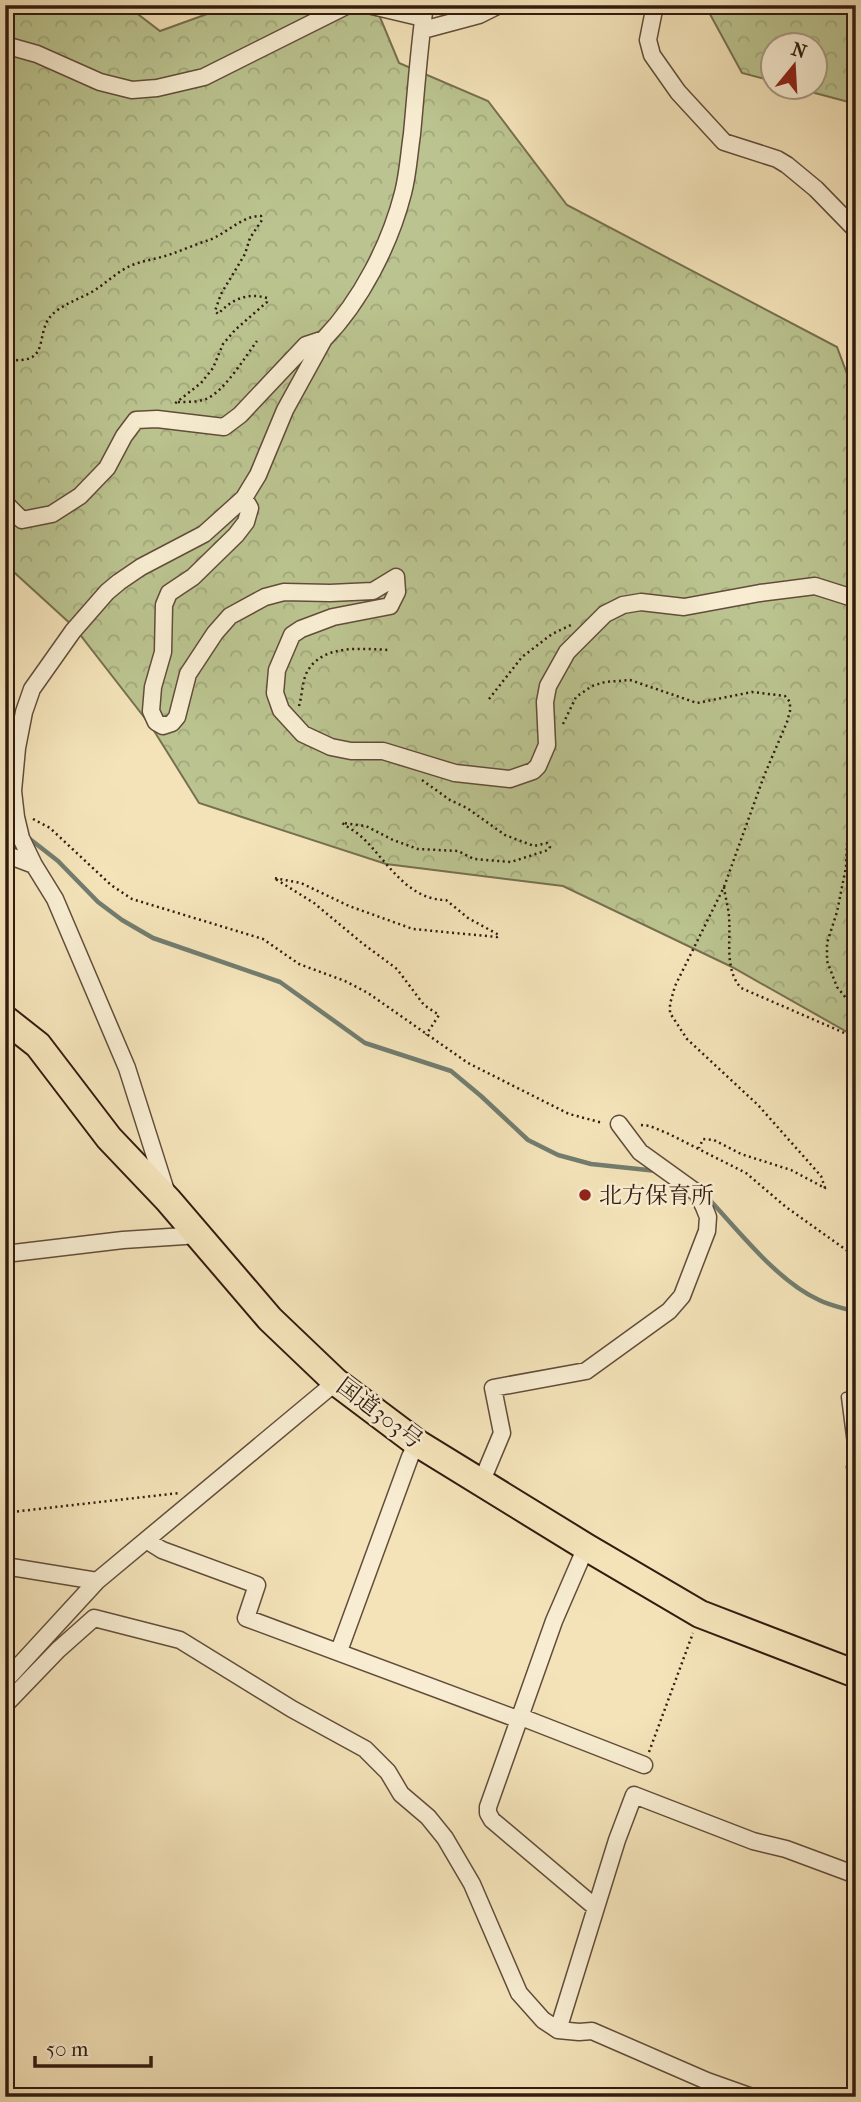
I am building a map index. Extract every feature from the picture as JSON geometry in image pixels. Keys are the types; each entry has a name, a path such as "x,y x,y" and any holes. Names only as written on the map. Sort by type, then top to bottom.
{"highway":[{"name":"国道303号","path":"5,1019 38,1045 108,1138 168,1200 270,1319 336,1382 417,1443 700,1614 856,1674"}],"street":[{"path":"5,44 37,54 100,82 132,90 157,88 204,77 348,5"},
{"path":"368,5 424,18 478,15 499,5"},
{"path":"655,5 648,40 652,55 678,92 724,142 777,159 787,165 816,189 856,230"},
{"path":"168,1200 127,1068 55,899 33,865 21,838 13,791 24,712 32,689 73,631 119,582 141,567 204,534 244,498 258,475 285,410 324,339 361,290 389,235 403,192 424,18"},
{"path":"5,499 7,505 22,520 52,514 80,496 107,468 136,420 157,419 224,427 240,415 306,345 324,339"},
{"path":"244,498 250,508 246,522 193,577 169,593 164,606 163,652 153,687 151,711 156,722 163,726 172,723 177,717 188,674 215,633 230,616 265,597 284,592 373,591 397,577 397,592 390,607 333,617 292,635 277,670 275,693 281,710 303,734 331,747 351,751 383,751 454,773 510,779 533,771 538,766 547,745 545,702 548,685 567,652 605,614 623,605 641,602 684,607 815,586 856,599"},
{"path":"5,854 33,865"},
{"path":"481,1483 502,1433 493,1388 586,1371 669,1311 682,1296 708,1231 708,1217 697,1193 640,1153 619,1124"},
{"path":"5,1254 185,1236 194,1230"},
{"path":"5,1681 97,1581 336,1382"},
{"path":"339,1651 417,1443"},
{"path":"146,1540 162,1550 257,1585 246,1618 644,1765"},
{"path":"586,1547 554,1621 488,1807 488,1814 595,1907"},
{"path":"5,1566 97,1581"},
{"path":"5,1705 58,1650 94,1618 180,1640 292,1709 365,1749 388,1772 401,1794 428,1818 445,1839 472,1884 519,1993 542,2020 558,2030 592,2031 707,2081 752,2097"},
{"path":"558,2030 595,1907 634,1795 753,1841 786,1849 856,1875"}],"lane":[{"path":"846,1397 856,1472"}],"path":[{"path":"5,359 28,360 36,354 50,316 89,294 125,268 210,240 257,215 261,216 262,220 221,294 215,311 218,314 242,297 263,296 267,298 267,302 223,344 213,368 201,383 165,408 157,419"},
{"path":"177,402 205,399 212,395 229,378 257,341"},
{"path":"489,699 522,657 552,634 576,623"},
{"path":"290,720 301,699 304,678 318,659 349,649 390,650"},
{"path":"562,727 576,697 592,686 605,682 630,680 697,704 752,692 785,696 790,702 787,722 764,776 724,887 675,986 670,1013 687,1039 758,1105 821,1177 825,1188 791,1170 741,1154 714,1140 703,1139 699,1148"},
{"path":"856,767 853,769 849,799 846,867 837,912 827,943 827,961 837,987 856,1010"},
{"path":"418,777 505,835 534,846 547,843 550,847 511,863 474,859 458,851 418,849 366,826 342,823 363,838 401,880 431,900 446,900 468,918 495,931 499,935 497,937 413,929 349,906 301,883 274,878 314,903 397,969 424,1005 439,1015 426,1035"},
{"path":"16,817 31,818 50,828 111,885 132,899 263,939 299,964 368,992 468,1063 569,1114 596,1123 650,1126 699,1148 746,1173 786,1207 856,1257"},
{"path":"724,887 729,916 730,970 734,981 741,988 856,1038"},
{"path":"5,1457 12,1512 161,1494 193,1492 200,1495"},
{"path":"644,1765 700,1614"}],"green space":[{"path":"5,5 126,5 160,31 232,5 375,5 399,63 488,101 567,205 837,347 856,398 856,1037 732,967 563,886 386,864 199,803 151,726 74,627 5,564"},
{"path":"705,5 856,5 856,104 830,97 830,32 760,32 760,78 742,73"}],"waterway":[{"path":"26,836 58,861 98,902 122,920 153,938 280,982 365,1043 451,1071 528,1140 558,1155 591,1164 657,1171"},
{"path":"707,1197 759,1254 788,1281 819,1300 856,1312"}],"place":[{"name":"北方保育所","path":"585,1195"}]}
